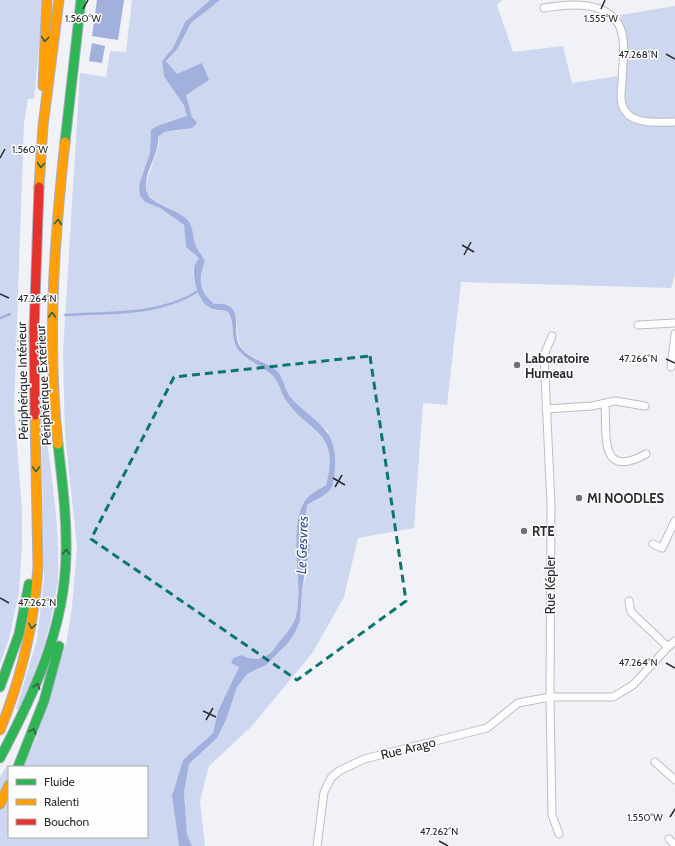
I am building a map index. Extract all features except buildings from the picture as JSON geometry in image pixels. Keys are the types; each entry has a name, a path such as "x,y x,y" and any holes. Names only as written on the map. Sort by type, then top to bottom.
{"highway":[{"path":"43,126 42,67 47,0"},
{"name":"Périphérique Intérieur","path":"0,730 17,689 33,625 38,567 34,285 43,126 57,27 59,0"},
{"name":"Périphérique Extérieur","path":"0,758 33,697 47,658 58,615 65,574 66,516 56,428 52,354 52,306 60,189 81,0"},
{"path":"0,687 19,634 28,596 31,575 32,533 37,517"},
{"path":"18,766 33,731 50,681 63,627 58,615"},
{"path":"0,804 8,787"}],"street":[{"path":"544,8 568,4 581,5 600,9 613,18 619,26 622,35 623,52 621,96 626,113 637,120 675,122"},
{"path":"638,325 675,323"},
{"path":"671,367 675,334"},
{"name":"Rue Képler","path":"552,336 544,355 551,504 550,697 552,816 560,834"},
{"path":"546,409 605,404 615,401 645,406"},
{"path":"605,404 607,444 610,454 614,459 626,463 632,462 646,454"},
{"path":"653,544 662,548 675,521"},
{"path":"629,601 632,612 668,647"},
{"name":"Rue Arago","path":"317,846 324,792 331,778 339,771 364,759 487,728 518,703 550,697 613,697 633,686 668,647 675,642"},
{"path":"655,762 675,780"},
{"path":"669,839 675,845"}],"highlighted area":[{"path":"370,356 406,601 297,680 91,539 174,377"}],"shaded area":[{"path":"0,0 50,0 40,38 34,99 28,99 24,123 14,409 22,507 22,545 19,592 9,639 0,664"},
{"path":"132,0 210,0 185,22 173,48 162,61 166,77 188,116 151,130 150,153 139,185 145,202 160,208 184,225 186,247 199,258 193,271 195,283 202,300 209,308 228,312 232,322 233,337 240,352 274,377 285,399 294,411 320,434 326,443 329,453 330,467 326,485 307,498 303,504 299,516 296,544 298,603 296,616 292,625 274,649 267,655 255,659 242,655 233,658 231,663 239,667 218,711 213,733 183,760 172,796 179,846 0,846 0,777 7,765 8,766 8,838 148,838 148,766 23,766 36,739 66,644 72,607 77,547 65,434 63,351 80,73 106,77 110,51 126,52"},
{"path":"220,0 502,0 497,5 513,52 563,46 572,83 626,75 627,40 620,15 675,6 675,275 671,288 461,282 447,405 423,403 414,528 358,538 344,597 313,652 252,726 209,766 200,801 205,846 192,846 187,834 184,792 189,764 217,738 226,720 237,686 247,674 266,665 288,643 300,621 302,590 306,576 302,541 307,505 329,491 334,482 328,431 302,411 293,401 287,393 280,375 275,369 248,354 242,348 237,333 234,312 230,307 224,304 214,304 203,289 201,274 205,261 195,244 193,233 173,210 154,200 147,194 146,183 159,145 158,137 164,132 182,130 196,123 192,117 187,94 177,74 166,61 178,48 191,23"},
{"path":"41,407 43,407 54,492 58,579 54,604 44,645 19,710 16,709 37,640 44,578"}],"water":[{"path":"97,0 124,0 118,40 92,36"},
{"name":"Le Gesvres","path":"210,0 220,0 191,23 178,48 166,61 177,74 202,63 209,80 186,95 192,117 197,123 192,128 164,132 158,137 156,151 146,179 147,193 154,200 180,214 189,222 196,245 205,261 201,274 201,284 205,294 214,304 225,304 231,308 235,313 237,336 239,344 243,350 250,356 275,369 282,379 291,398 316,420 328,434 335,453 335,466 334,481 330,490 307,505 302,541 310,545 302,590 300,621 288,643 266,665 247,674 237,687 226,720 217,738 189,764 184,792 187,834 192,846 179,846 172,796 183,760 213,733 218,711 239,667 231,663 233,658 242,655 255,659 267,655 274,649 292,625 296,616 298,603 296,544 299,516 303,504 307,498 326,485 329,467 329,453 326,442 320,434 294,410 285,399 274,377 240,352 233,337 232,322 228,312 210,308 200,296 194,274 194,266 199,258 186,247 184,225 160,208 145,202 140,195 139,185 150,153 151,130 157,126 187,116 184,106 164,76 162,61 173,48 185,22"},
{"path":"92,43 105,46 102,63 89,61"}],"waterway":[{"path":"65,315 116,313 151,309 183,299 198,291 200,292"},
{"path":"0,318 10,314"}],"traffic: fast":[{"path":"65,142 81,0"},
{"path":"0,758 36,685 54,634 60,608 66,554 66,526 58,444"},
{"path":"0,687 19,634 29,584"},
{"path":"18,766 44,701 59,646"}],"traffic: slow":[{"path":"43,86 47,0"},
{"path":"39,187 43,126 59,0"},
{"path":"58,444 52,331 55,255 65,142"},
{"path":"0,730 21,670 30,630 36,588 38,567 35,415"},
{"path":"0,804 8,787"}],"traffic: jam":[{"path":"35,415 34,331 39,187"}],"place":[{"name":"Laboratoire Humeau","path":"517,365"},
{"name":"MI NOODLES","path":"579,498"},
{"name":"RTE","path":"524,531"}]}
